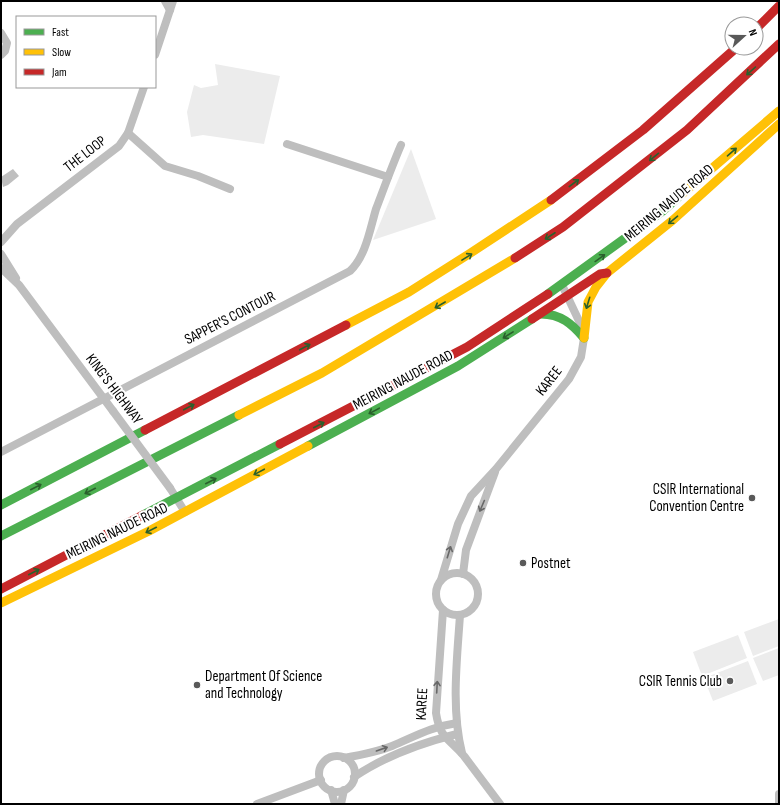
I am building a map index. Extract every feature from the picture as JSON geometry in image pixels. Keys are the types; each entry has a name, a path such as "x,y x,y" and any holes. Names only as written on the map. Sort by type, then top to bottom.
{"main road":[{"path":"764,21 779,6"},
{"path":"1,536 322,372 504,266 563,227 687,130 779,44"},
{"path":"1,505 402,295 469,256 558,196 643,130 727,56"},
{"name":"MEIRING NAUDE ROAD","path":"1,589 467,347 562,285 664,210 779,111"},
{"name":"MEIRING NAUDE ROAD","path":"1,602 185,512 458,366 541,314 600,274 607,273 674,220 779,124"},
{"path":"584,338 588,302 592,292 607,273"},
{"path":"541,314 551,314 564,317 584,338"}],"street":[{"path":"165,1 170,10"},
{"path":"156,51 173,1"},
{"path":"1,33 7,43 5,51 1,54"},
{"name":"THE LOOP","path":"1,242 17,224 116,149 128,133 144,88"},
{"path":"128,133 165,166 198,176 230,189"},
{"path":"287,144 388,177"},
{"name":"SAPPER'S CONTOUR","path":"1,452 350,271 357,264 363,251 388,177 401,145"},
{"name":"THE LOOP","path":"1,231 17,224"},
{"name":"KING'S HIGHWAY","path":"1,254 19,285 170,488 185,512"},
{"name":"KING'S HIGHWAY","path":"1,268 19,285"},
{"name":"KAREE","path":"441,580 458,524 471,496 496,469 575,370 582,357 584,338 579,321 562,285"},
{"name":"KAREE","path":"463,574 466,550 496,469"},
{"path":"458,524 473,528"},
{"path":"452,574 463,574 471,579 476,587 478,596 472,608 460,615 451,614 443,610 437,602 436,594 437,586 441,580 452,574"},
{"name":"KAREE","path":"344,758 366,754 393,746 438,726 436,706 443,610"},
{"path":"460,615 457,659 457,734 462,754"},
{"path":"457,723 438,726 444,738 462,754 500,804"},
{"name":"KAREE","path":"354,777 372,764 399,753 457,734"},
{"path":"331,790 344,790 350,785 354,777 353,766 344,758 335,756 326,759 320,768 321,780 331,790 335,804"},
{"path":"257,804 321,780"},
{"path":"342,804 344,790"},
{"path":"779,794 779,804"}],"shaded area":[{"path":"215,64 280,76 264,144 203,135 191,137 187,112 194,85 201,88 218,85"},
{"path":"411,149 436,219 373,240"},
{"path":"13,169 19,176 3,187 1,177"},
{"name":"CSIR Tennis Club","path":"779,619 779,646 753,656 744,632"},
{"name":"CSIR Tennis Club","path":"738,635 747,658 702,676 693,652"},
{"name":"CSIR Tennis Club","path":"779,648 779,675 763,681 753,658"},
{"name":"CSIR Tennis Club","path":"748,661 757,684 713,701 704,678"}],"traffic: fast":[{"path":"548,294 664,210 682,194"},
{"path":"541,314 548,314 566,321 584,338"},
{"path":"308,446 458,366 532,319"},
{"path":"1,536 239,415"},
{"path":"1,505 145,430"},
{"path":"143,515 280,444"}],"traffic: slow":[{"path":"682,194 779,111"},
{"path":"584,338 588,302 596,287 607,273 673,220 779,124"},
{"path":"346,325 409,292 551,200"},
{"path":"239,415 322,373 515,258"},
{"path":"1,603 149,531 308,446"}],"traffic: jam":[{"path":"764,21 779,6"},
{"path":"515,258 563,227 687,130 779,44"},
{"path":"551,200 643,130 727,56"},
{"path":"532,319 600,274 607,273"},
{"path":"280,444 467,347 548,294"},
{"path":"145,430 346,325"},
{"path":"1,589 143,515"}],"place":[{"name":"CSIR International Convention Centre","path":"752,498"},
{"name":"Postnet","path":"523,563"},
{"name":"CSIR Tennis Club","path":"730,681"},
{"name":"Department Of Science and Technology","path":"197,685"}]}
